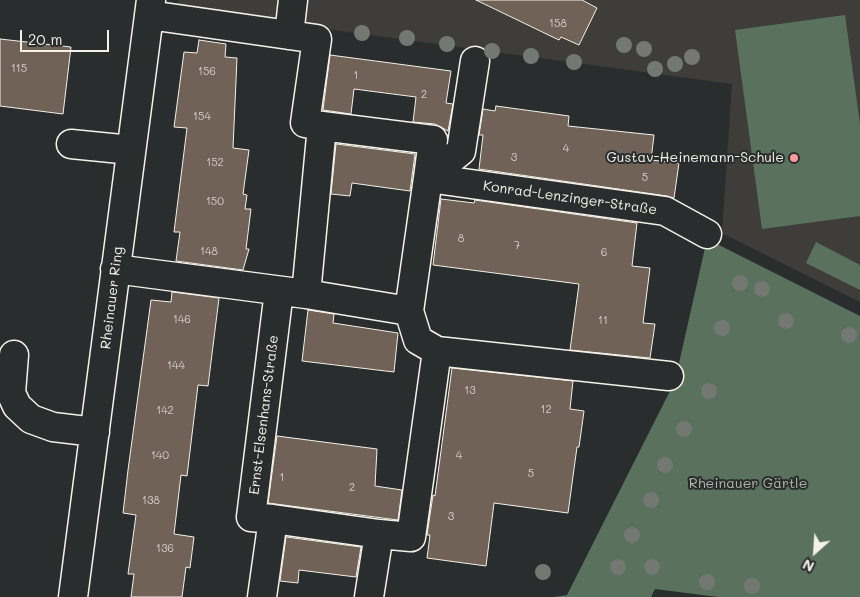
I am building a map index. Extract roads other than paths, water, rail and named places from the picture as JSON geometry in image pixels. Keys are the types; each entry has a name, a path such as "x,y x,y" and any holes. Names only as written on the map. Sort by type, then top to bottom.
{"street":[{"path":"289,35 293,0"},
{"path":"150,8 317,39 305,123 433,140 409,311 418,340 437,351 670,376"},
{"name":"Rheinauer Ring","path":"74,597 150,8"},
{"path":"428,178 462,151 475,61"},
{"path":"293,293 322,126"},
{"path":"71,144 131,150"},
{"name":"Konrad-Lenzinger-Straße","path":"428,178 665,211 707,234"},
{"path":"115,269 409,311"},
{"name":"Ernst-Elsenhans-Straße","path":"293,293 251,517 412,537 437,351"},
{"path":"14,355 11,393 17,406 31,419 53,428 95,432"},
{"path":"262,597 272,519"},
{"path":"369,597 379,534"}],"place":[{"name":"Gustav-Heinemann-Schule","path":"794,158"}],"park label":[{"name":"Rheinauer Gärtle","path":"748,484"}]}
